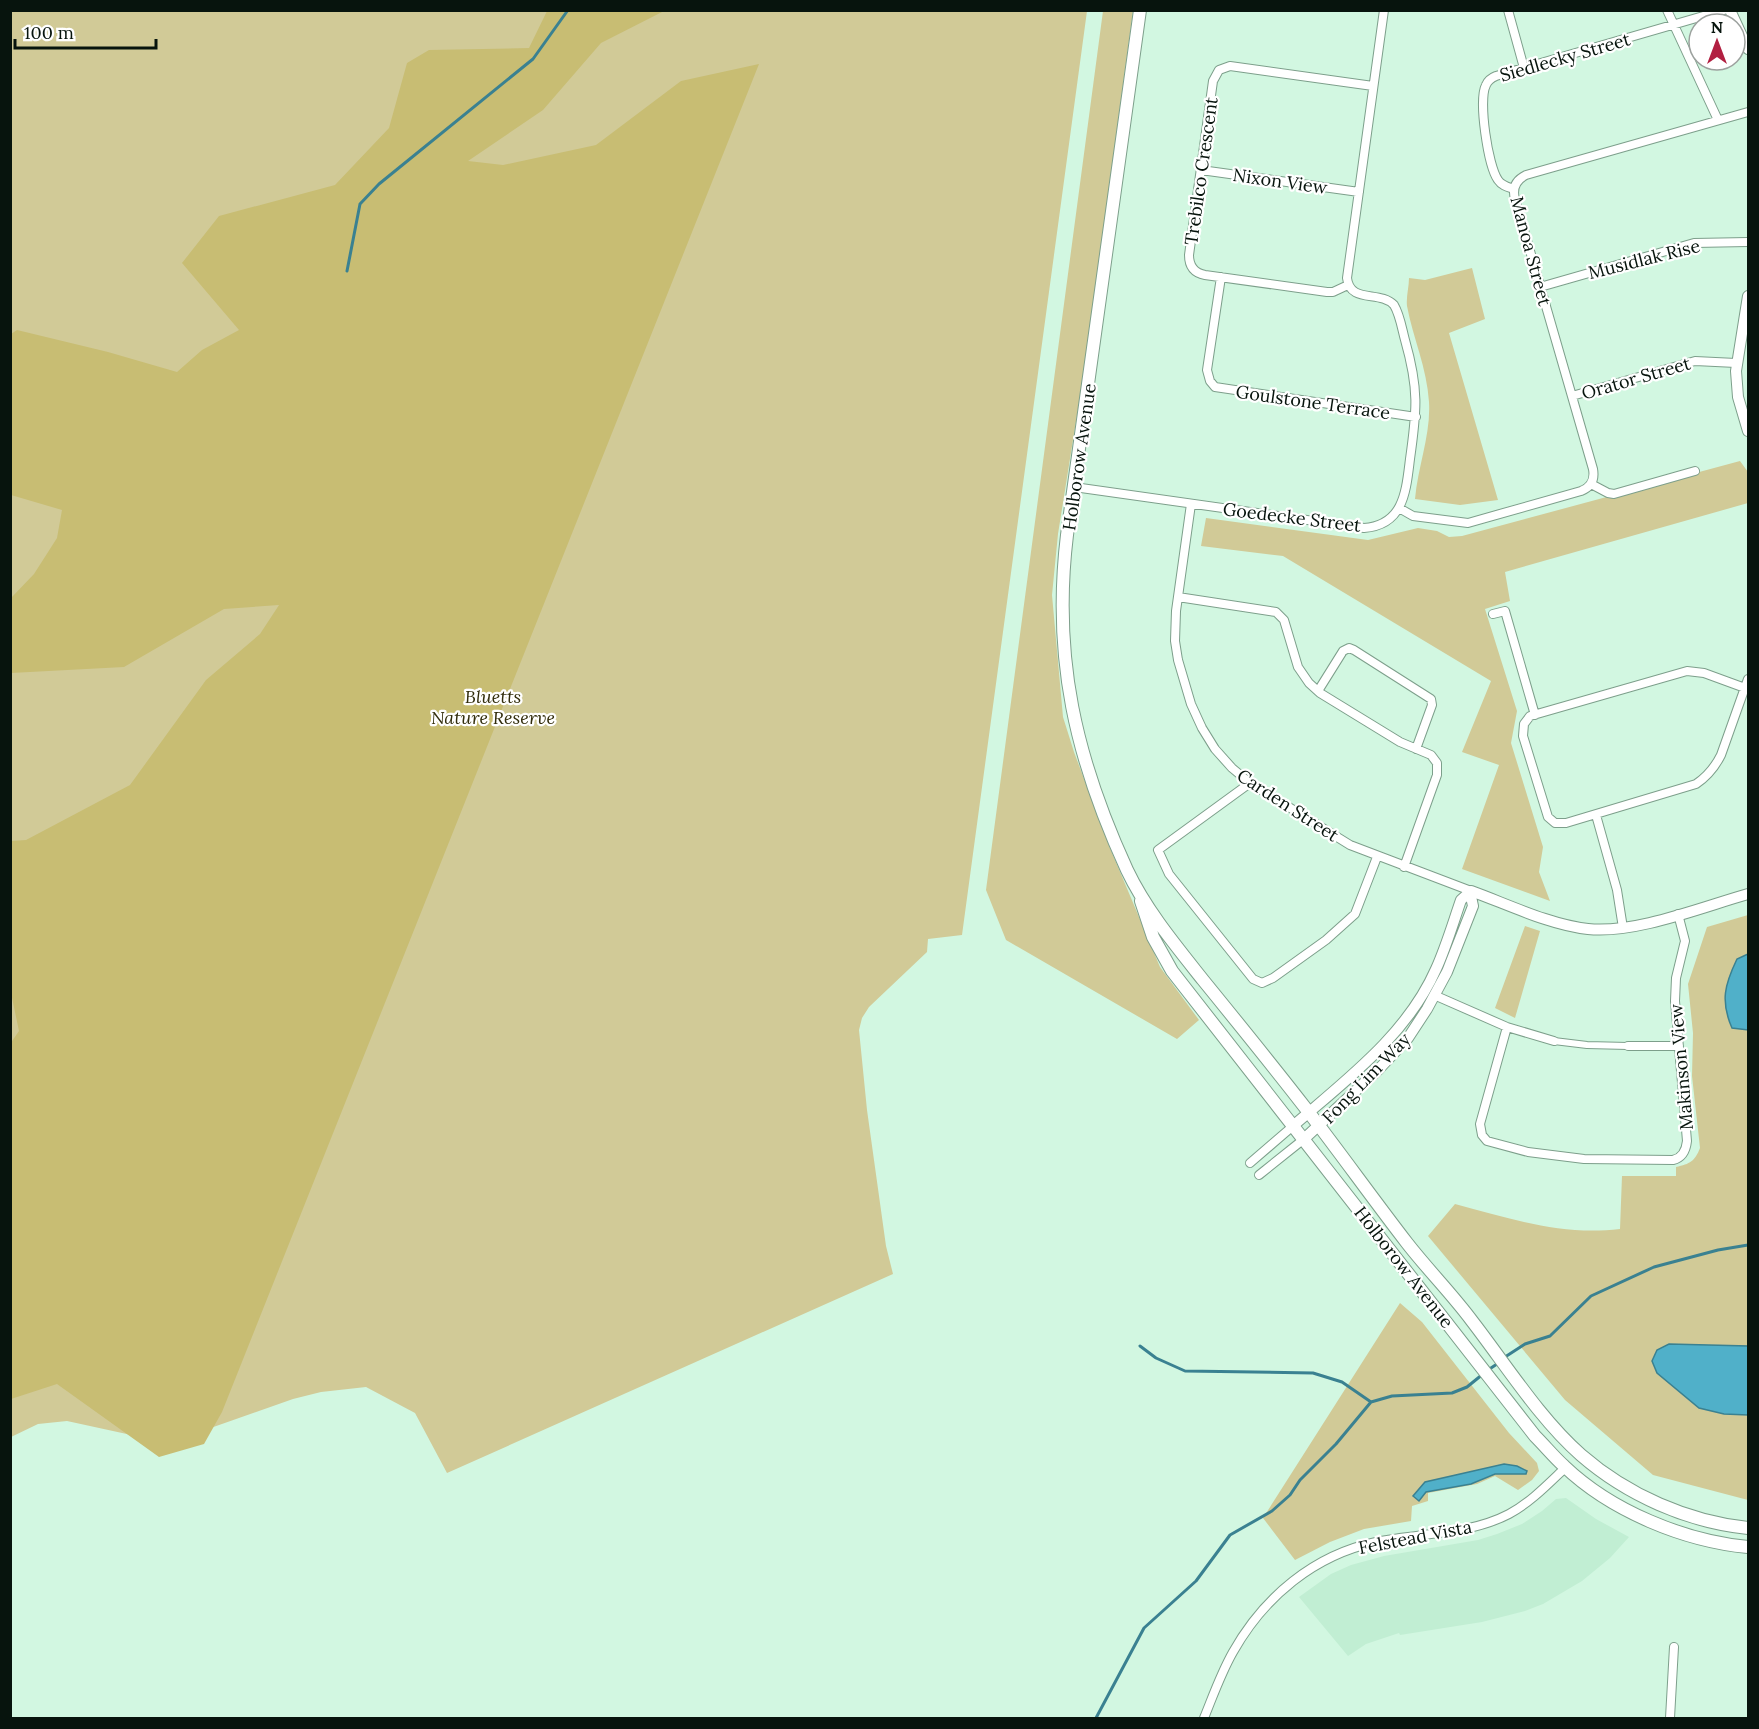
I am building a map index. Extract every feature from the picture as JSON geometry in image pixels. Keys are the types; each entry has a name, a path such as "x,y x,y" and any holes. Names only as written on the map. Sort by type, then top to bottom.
{"main road":[{"name":"Holborow Avenue","path":"1140,10 1074,487 1062,599 1067,684 1075,726 1086,766 1110,830 1139,894 1152,935 1172,971 1535,1436 1565,1468 1625,1508 1667,1528 1705,1540 1749,1547"},
{"name":"Holborow Avenue","path":"1139,894 1182,954 1309,1113 1409,1246 1469,1317 1551,1424 1579,1454 1624,1486 1665,1507 1705,1521 1749,1528"},
{"name":"Felstead Vista","path":"1565,1468 1579,1454"}],"street":[{"path":"1384,10 1347,276 1348,285 1356,294 1385,298 1395,307 1414,373 1417,394 1416,417 1406,491 1399,508 1413,516 1468,523 1581,491 1591,484 1614,494 1695,471"},
{"path":"1667,10 1672,26 1718,120"},
{"name":"Siedlecky Street","path":"1514,189 1502,184 1495,175 1485,135 1484,93 1486,84 1491,78 1724,10"},
{"path":"1730,10 1749,48"},
{"path":"1509,11 1524,68"},
{"name":"Trebilco Crescent","path":"1348,285 1333,292 1327,292 1199,274 1189,261 1213,81 1222,68 1230,66 1373,86"},
{"name":"Manoa Street","path":"1591,484 1593,469 1514,189 1524,176 1749,112"},
{"name":"Nixon View","path":"1201,170 1359,192"},
{"name":"Musidlak Rise","path":"1540,287 1694,243 1749,242"},
{"name":"Goulstone Terrace","path":"1221,277 1208,370 1210,381 1215,387 1416,417"},
{"path":"1749,296 1736,363 1738,397 1749,431"},
{"name":"Orator Street","path":"1572,396 1695,361 1736,363"},
{"name":"Goedecke Street","path":"1074,487 1364,528 1381,524 1391,518 1399,508"},
{"name":"Carden Street","path":"1191,504 1175,621 1176,651 1191,704 1215,749 1250,783 1350,845 1471,891"},
{"path":"1178,597 1276,612 1285,623 1301,673 1318,691 1400,742 1433,757 1438,770 1404,867"},
{"path":"1493,614 1505,611 1535,715"},
{"path":"1318,691 1343,651 1349,648 1354,650 1431,699 1432,706 1416,749"},
{"path":"1745,688 1704,673 1688,672 1535,715 1525,722 1523,736 1546,815 1552,822 1561,824 1683,790 1702,780 1713,769 1721,755 1749,679"},
{"path":"1250,783 1158,850 1169,874 1253,979 1262,983 1273,978 1326,940 1355,914 1377,857"},
{"path":"1596,815 1617,890 1623,928"},
{"path":"1471,891 1566,925 1588,929 1623,928 1749,894"},
{"name":"Fong Lim Way","path":"1293,1126 1383,1046 1407,1017 1436,970 1461,900 1470,892 1473,906 1447,972 1403,1043 1379,1070 1304,1139"},
{"name":"Makinson View","path":"1507,1028 1480,1122 1482,1135 1489,1142 1565,1158 1673,1160 1682,1155 1687,1141 1675,985 1685,941 1678,914"},
{"path":"1434,995 1507,1028 1554,1041 1587,1045 1679,1046"},
{"path":"1250,1163 1293,1126"},
{"path":"1259,1175 1304,1139"},
{"name":"Felstead Vista","path":"1204,1719 1225,1668 1240,1640 1278,1594 1300,1575 1324,1560 1349,1549 1375,1542 1478,1525 1500,1518 1531,1500 1565,1468"},
{"path":"1670,1719 1674,1647"}],"shaded area":[{"path":"1566,1498 1596,1519 1629,1537 1610,1558 1582,1581 1543,1604 1525,1611 1482,1622 1400,1635 1399,1633 1366,1644 1348,1656 1299,1597 1331,1574 1351,1565 1384,1556 1478,1540 1522,1524 1556,1499"}],"green space":[{"name":"Bluetts Nature Reserve","path":"11,11 1087,11 962,935 928,939 927,952 869,1007 862,1018 859,1030 867,1110 886,1246 893,1274 447,1473 415,1413 366,1387 321,1392 293,1399 168,1443 67,1421 38,1424 11,1437"},
{"path":"547,11 664,11 601,43 543,110 468,161 503,165 596,145 681,81 759,64 222,1412 204,1444 159,1457 57,1384 11,1399 10,1044 19,1031 10,988 11,841 26,840 130,785 206,680 260,634 279,605 224,609 124,667 11,673 11,598 34,574 57,538 62,510 11,495 11,334 17,330 108,352 177,372 202,350 239,330 182,263 219,216 335,185 389,128 407,63 429,50 529,48"},
{"path":"1103,11 1133,11 1084,371 1058,534 1052,595 1063,717 1074,752 1110,848 1160,967 1199,1020 1177,1039 1006,940 986,890"},
{"path":"1472,268 1485,319 1449,333 1498,500 1460,505 1415,499 1428,426 1429,402 1426,377 1407,306 1409,278 1425,280"},
{"path":"1740,461 1748,472 1748,503 1505,572 1510,601 1485,609 1517,711 1511,743 1543,847 1539,872 1550,901 1462,869 1499,765 1462,752 1491,681 1283,556 1201,546 1206,518 1368,540 1418,528 1437,531 1449,537 1462,536"},
{"path":"1748,915 1748,1500 1653,1475 1565,1400 1428,1236 1455,1204 1537,1225 1577,1230 1620,1229 1622,1176 1676,1176 1676,1167 1694,1159 1700,1148 1692,1076 1693,1033 1688,984 1707,927"},
{"path":"1525,926 1540,931 1515,1018 1495,1008"},
{"path":"1400,1303 1422,1322 1509,1433 1537,1463 1539,1471 1532,1480 1518,1490 1495,1476 1477,1484 1428,1493 1428,1501 1412,1506 1411,1521 1364,1529 1330,1542 1295,1560 1263,1518"}],"water":[{"path":"1748,954 1748,1030 1732,1028 1725,1001 1729,977 1737,959"},
{"path":"1669,1344 1748,1346 1748,1415 1724,1414 1699,1408 1657,1373 1652,1361 1657,1350"},
{"path":"1504,1464 1517,1466 1527,1471 1526,1474 1495,1474 1471,1484 1426,1492 1419,1501 1413,1496 1425,1482"}],"waterway":[{"path":"347,271 360,204 379,184 533,59 568,10"},
{"path":"1505,1357 1525,1344 1550,1336 1591,1296 1654,1267 1718,1250 1748,1245"},
{"path":"1140,1346 1156,1358 1185,1371 1313,1373 1342,1382 1371,1402"},
{"path":"1488,1370 1500,1362"},
{"path":"1096,1718 1144,1628 1196,1581 1230,1535 1272,1511 1290,1495 1300,1480 1336,1444 1371,1402 1392,1396 1452,1393 1467,1387 1483,1374"}]}
